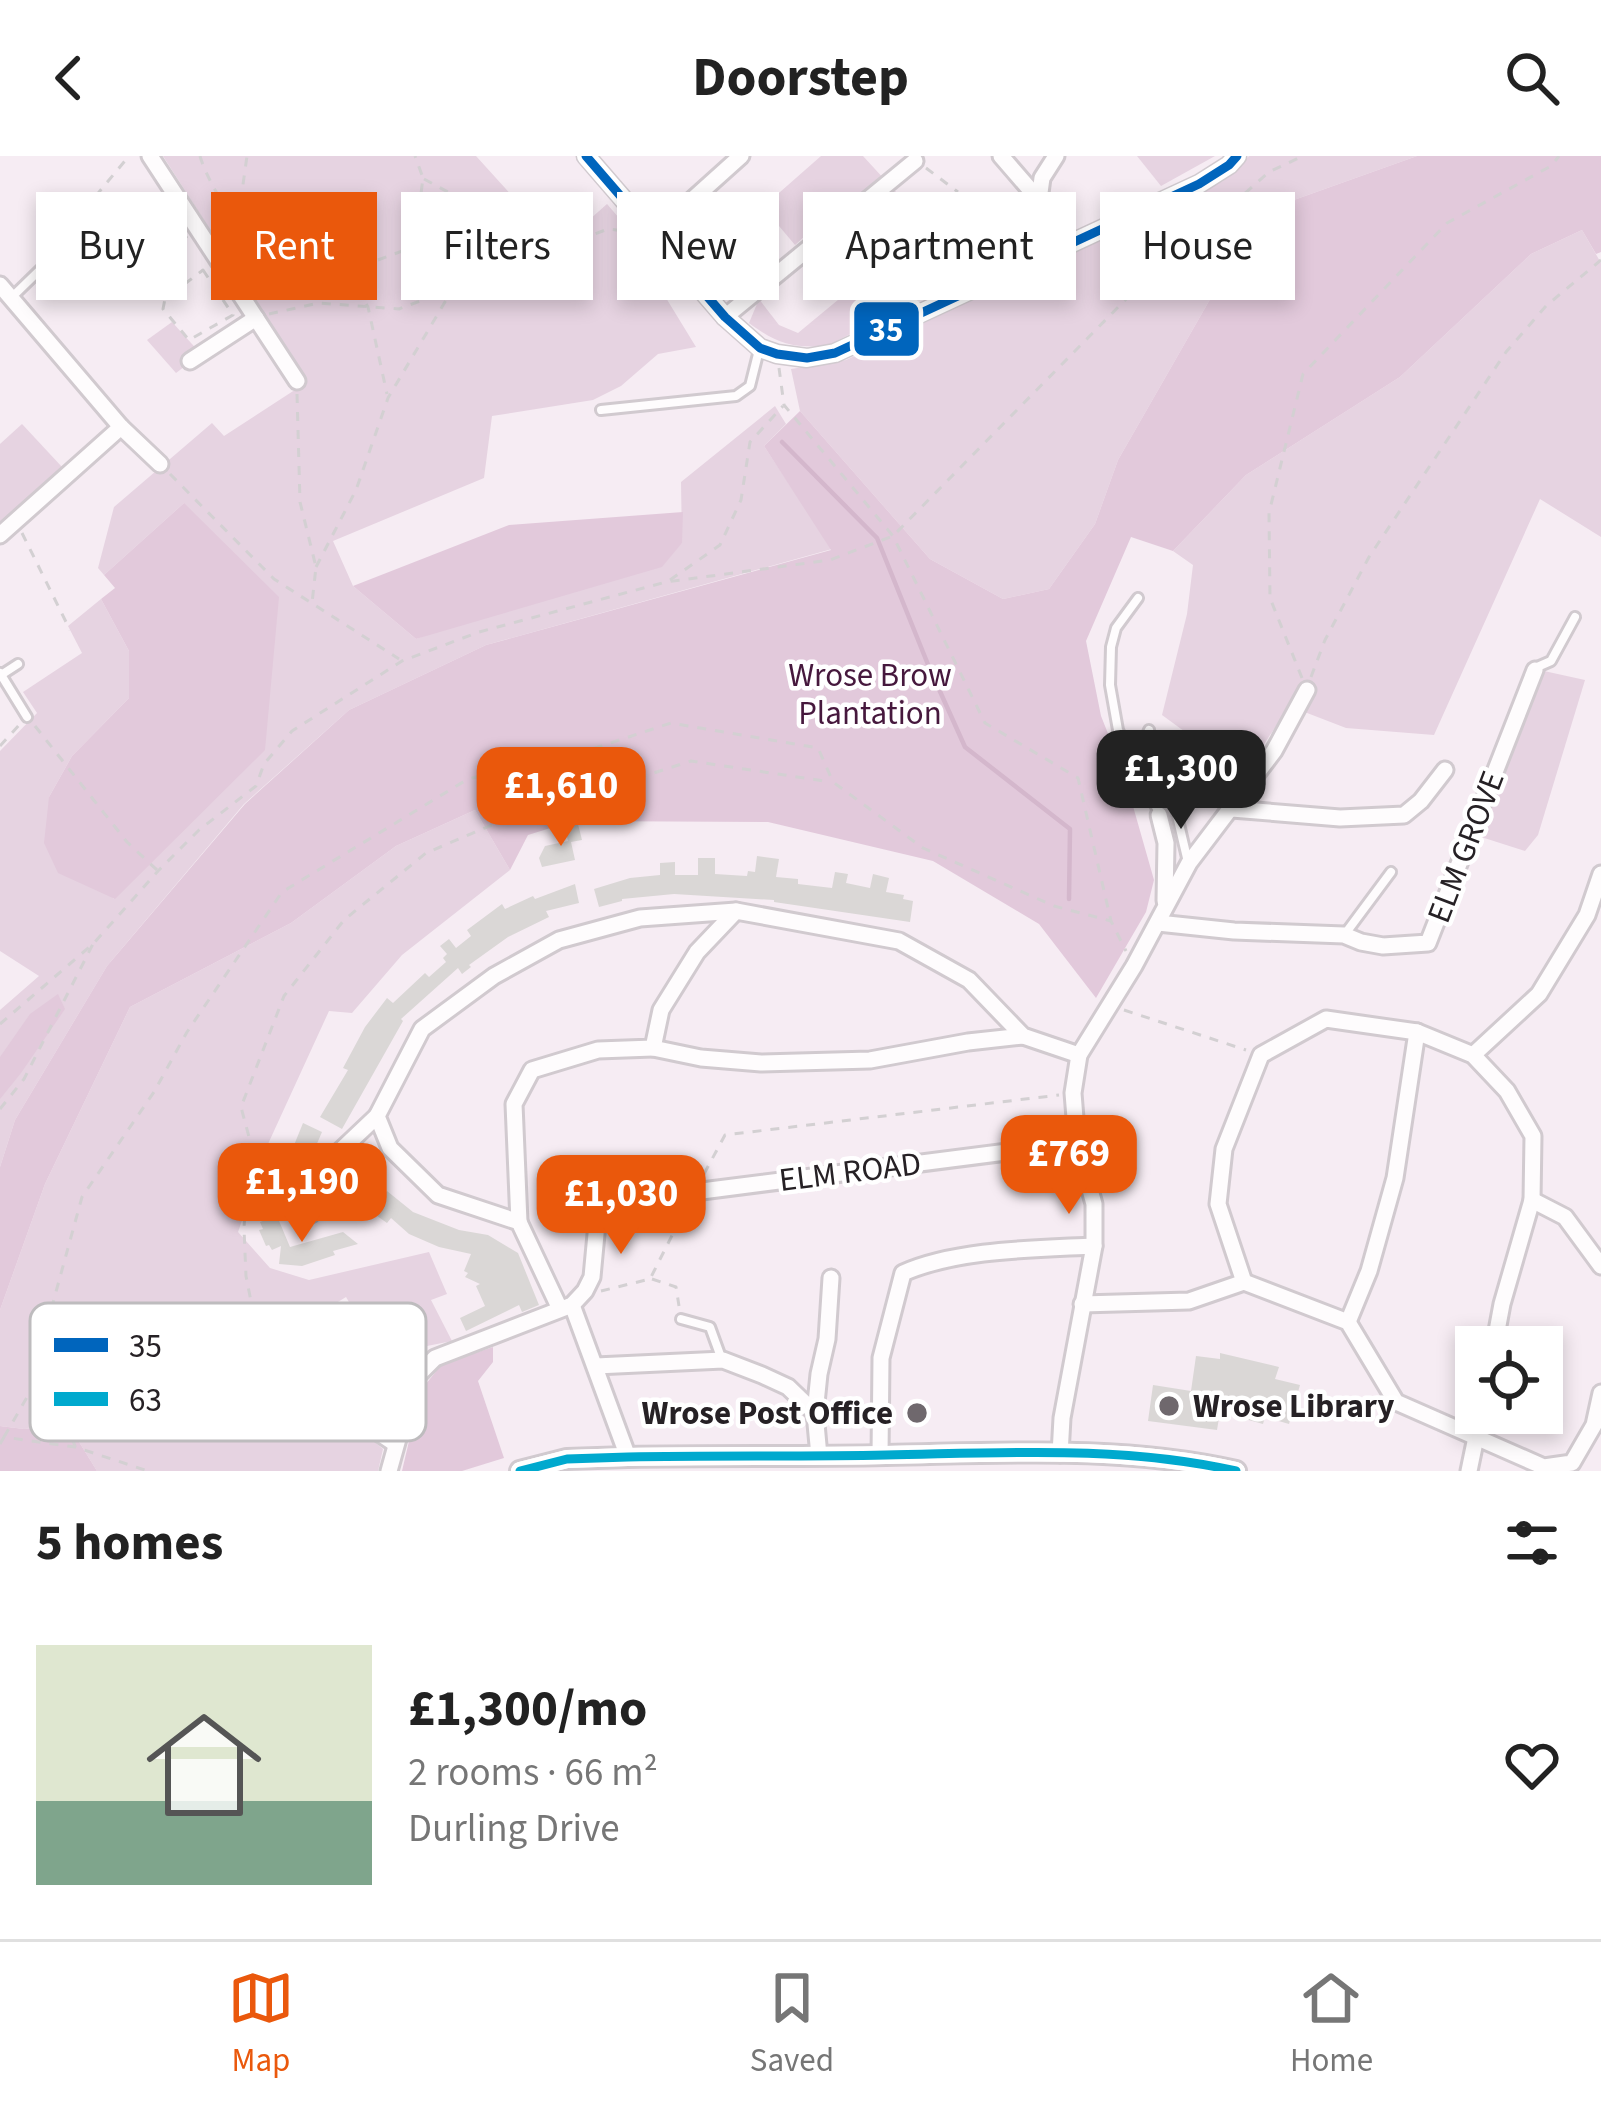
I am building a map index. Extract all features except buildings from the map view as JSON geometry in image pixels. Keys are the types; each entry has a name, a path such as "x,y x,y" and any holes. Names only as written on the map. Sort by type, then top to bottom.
{"street":[{"path":"150,156 297,381"},
{"path":"586,156 617,193"},
{"path":"701,192 742,156"},
{"path":"1001,156 1032,192"},
{"path":"1040,192 1042,178 1057,156"},
{"path":"1076,242 1199,184 1237,156"},
{"path":"725,317 915,161"},
{"path":"6,291 122,427 160,464"},
{"path":"710,300 760,348 807,358 835,353 950,300"},
{"path":"190,362 256,318"},
{"path":"0,535 122,427"},
{"name":"ELM GROVE","path":"1158,923 1344,935 1383,946 1428,943 1535,670"},
{"path":"1060,1454 1062,1418 1094,1246 1094,1204 1076,1143 1072,1094 1079,1055 1189,863 1274,751 1307,690"},
{"path":"1232,808 1340,818 1403,815 1421,801 1445,770"},
{"path":"1160,814 1166,843 1165,904"},
{"path":"1473,1054 1539,994 1594,913 1601,874"},
{"path":"652,1048 661,1010 697,952 736,911"},
{"path":"311,1214 339,1152 377,1116 422,1029 494,976 560,940 640,918 736,911 899,940 969,980 1023,1036"},
{"path":"1244,1282 1218,1204 1224,1149 1262,1054 1326,1019 1417,1032 1473,1054 1507,1091 1533,1136 1532,1200 1498,1326"},
{"path":"1348,1322 1369,1271 1395,1178 1417,1032"},
{"path":"628,1456 596,1366 519,1222 514,1104 532,1070 598,1050 652,1048 761,1063 870,1060 1023,1036 1079,1055"},
{"path":"377,1116 390,1148 438,1196 519,1222"},
{"name":"ELM ROAD","path":"694,1192 1076,1143"},
{"path":"426,1367 435,1358 566,1307 585,1291 594,1265 601,1181"},
{"path":"1532,1200 1564,1217 1601,1266"},
{"path":"880,1456 881,1358 903,1273 921,1265 1011,1250 1094,1246"},
{"path":"819,1456 815,1413 831,1278"},
{"path":"1082,1304 1189,1301 1244,1282 1348,1322 1396,1402 1544,1467 1572,1463 1594,1425 1601,1394"},
{"path":"596,1366 723,1360 788,1387 815,1413"},
{"path":"1469,1471 1477,1436"},
{"path":"389,1471 397,1441"},
{"path":"520,1471 567,1459 628,1456 672,1463 788,1464 819,1456 880,1456 905,1463 1010,1462 1060,1454 1142,1463 1185,1459 1236,1471"}],"lane":[{"path":"6,291 36,271"},
{"path":"601,410 736,397 750,386 760,348"},
{"path":"1138,598 1116,628 1110,685 1118,730 1160,814"},
{"path":"1535,670 1551,661 1575,617"},
{"path":"18,664 1,674 27,717"},
{"path":"1134,766 1149,730"},
{"path":"1170,786 1189,863"},
{"name":"ELM GROVE","path":"1344,935 1390,872"},
{"path":"681,1319 710,1327 723,1360"},
{"path":"386,1441 395,1448"}],"path":[{"path":"99,192 129,156"},
{"path":"200,156 217,192"},
{"path":"242,192 247,156"},
{"path":"377,260 405,250 416,233 423,178 415,156"},
{"path":"0,1024 94,943 199,830 256,786 264,764 292,731 403,661 479,632 666,582 830,560 893,536 1134,291 1269,172 1304,156"},
{"path":"1307,690 1270,598 1269,513 1303,374 1447,223 1551,166 1559,156"},
{"path":"915,161 958,192"},
{"path":"423,178 449,192"},
{"path":"187,237 196,226"},
{"path":"1307,690 1324,640 1369,556 1506,352 1546,306 1601,260"},
{"path":"203,270 233,315 189,340 163,309 164,302 203,270"},
{"path":"364,300 388,398"},
{"path":"256,318 319,303 398,309 421,300"},
{"path":"316,568 356,490 388,398 446,300"},
{"path":"777,354 784,405 893,536 985,723 1078,778 1111,921 1134,966"},
{"path":"297,381 300,502 316,568 312,603"},
{"path":"666,582 720,545 740,500 750,442 784,405"},
{"path":"160,464 274,579 403,661"},
{"path":"16,520 70,630"},
{"path":"0,746 27,717 127,842 158,871"},
{"path":"54,1303 82,1197 282,892 468,779 572,756 671,723 818,748 833,782"},
{"path":"251,1303 244,1229 249,1137 241,1107 284,996 344,920 426,853 492,825 691,761 833,782 923,848 1054,906 1111,921"},
{"path":"0,1109 24,1079 94,943"},
{"path":"1111,1006 1262,1054"},
{"path":"650,1279 725,1135 1072,1094"},
{"path":"585,1291 592,1294 650,1279 676,1287 681,1319"},
{"path":"0,1444 30,1393"},
{"path":"4,1437 30,1441"},
{"path":"32,1441 75,1447 148,1471"},
{"path":"73,1441 75,1447"}],"shaded area":[{"path":"163,156 476,156 509,192 401,192 401,300 593,300 593,216 607,204 617,216 617,300 667,300 696,347 658,354 621,386 593,400 492,416 484,478 333,541 353,586 416,639 682,543 681,482 775,406 786,424 764,446 832,549 486,645 349,710 244,804 107,966 15,1120 0,1167 0,1010 39,976 0,951 0,751 37,713 23,692 82,653 68,626 101,599 129,651 129,698 72,756 49,797 114,899 184,503 104,575 98,568 114,507 212,423 224,436 307,382 255,300 377,300 377,192 211,192 211,231"},
{"path":"821,156 863,156 896,192 803,192 803,238 795,245 779,226 779,193"},
{"path":"1137,156 1215,156 1161,186"},
{"path":"1249,156 1417,156 1295,200 1295,192 1200,192 1223,181"},
{"path":"1582,230 1601,263 1601,537 1540,499 1434,735 1346,728 1289,706 1244,775 1162,715 1187,614 1193,565 1173,551 1246,475 1400,377 1531,254"},
{"path":"1100,239 1100,300 1210,300 1118,460 1095,524 1049,589 1003,599 930,559 800,411 791,369 846,360 972,300 1076,300 1076,251"},
{"path":"759,300 779,325 798,333 838,300 916,300 827,346 794,345 768,336 749,323"},
{"path":"172,322 201,354 176,373 147,340"},
{"path":"22,424 62,467 0,522 0,444"},
{"path":"1544,671 1585,680 1538,835 1525,851 1478,836"},
{"path":"475,810 510,870 402,955 352,1013 329,1011 268,1144 238,1232 270,1268 309,1280 429,1252 447,1294 431,1300 452,1341 426,1346 426,1303 350,1303 346,1297 336,1303 30,1303 30,1428 0,1426 0,1310 45,1184 130,1007 291,923 396,846"},
{"path":"78,1441 374,1441 383,1449 378,1471 97,1471"}],"green space":[{"name":"Wrose Brow Plantation","path":"1417,156 1601,156 1601,252 1596,254 1582,230 1531,254 1400,377 1246,475 1173,551 1131,537 1086,641 1101,716 1123,771 1154,880 1146,912 1096,998 1039,924 933,861 768,822 573,821 528,835 510,870 475,810 396,846 291,923 130,1007 45,1184 0,1310 0,1167 15,1120 107,966 245,804 349,710 486,645 831,550 764,446 800,411 930,559 1003,599 1049,589 1095,524 1118,460 1210,300 1295,300 1295,200"},
{"path":"184,503 279,597 265,750 115,899 58,873 44,843 49,797 72,756 129,698 129,651 101,599 115,588 104,575"},
{"path":"683,512 682,543 662,567 416,639 353,586 509,525"},
{"path":"58,994 65,1009 0,1099 0,1057 30,1014"},
{"path":"493,1347 493,1362 478,1381 504,1458 462,1471 402,1471 409,1441 426,1441 426,1384 442,1364"},
{"path":"0,1426 30,1428 30,1441 78,1441 97,1471 0,1471"}],"waterway":[{"path":"782,442 877,538 965,747 1070,829 1069,899"}],"transit line":[{"name":"35","path":"586,156 725,317 760,348 807,358 835,353 1199,184 1237,156"},
{"name":"63","path":"520,1471 567,1459 1018,1452 1150,1457 1236,1471"}],"place":[{"name":"Wrose Library","path":"1169,1406"},
{"name":"Wrose Post Office","path":"917,1413"}]}
